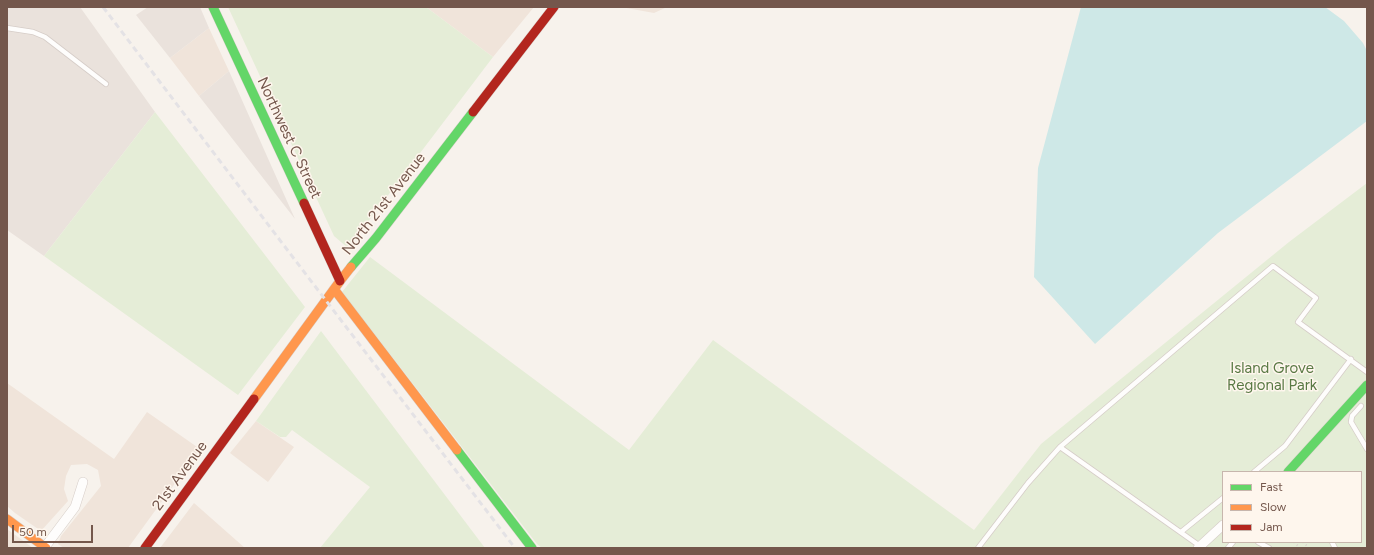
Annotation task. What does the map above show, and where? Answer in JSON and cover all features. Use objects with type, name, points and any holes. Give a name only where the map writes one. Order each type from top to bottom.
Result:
[{"type":"street","name":"Northwest C Street","points":[[214,7],[340,281]]},
{"type":"street","name":"North 21st Avenue","points":[[238,421],[340,281],[376,238],[554,7]]},
{"type":"street","points":[[334,289],[506,516],[532,548]]},
{"type":"street","points":[[1291,471],[1357,403],[1367,385]]},
{"type":"street","name":"21st Avenue","points":[[145,548],[238,421]]},
{"type":"street","points":[[7,519],[46,548],[75,507],[83,482]]},
{"type":"street","points":[[1199,547],[1222,526]]},
{"type":"lane","points":[[7,28],[33,32],[45,37],[106,84]]},
{"type":"lane","points":[[978,548],[1028,483],[1060,447],[1273,266],[1316,298],[1298,322],[1367,372]]},
{"type":"lane","points":[[1255,471],[1285,446],[1351,359]]},
{"type":"lane","points":[[1367,406],[1357,403],[1351,422],[1367,449]]},
{"type":"lane","points":[[1060,447],[1181,532],[1199,547]]},
{"type":"lane","points":[[1181,532],[1222,499]]},
{"type":"lane","points":[[1260,543],[1269,548]]},
{"type":"shaded area","points":[[7,7],[80,7],[155,112],[44,256],[7,230]]},
{"type":"shaded area","points":[[148,7],[200,7],[209,28],[170,58],[136,15]]},
{"type":"shaded area","points":[[426,7],[534,7],[493,57]]},
{"type":"shaded area","points":[[621,7],[667,7],[654,13]]},
{"type":"shaded area","points":[[209,28],[229,71],[199,96],[170,58]]},
{"type":"shaded area","points":[[229,71],[295,219],[199,96]]},
{"type":"shaded area","points":[[7,383],[114,459],[147,412],[200,449],[128,548],[64,548],[58,544],[61,536],[101,486],[98,470],[87,464],[71,465],[66,476],[64,489],[68,501],[41,531],[7,506]]},
{"type":"shaded area","points":[[256,421],[294,447],[268,482],[230,453]]},
{"type":"shaded area","points":[[194,503],[245,548],[160,548]]},
{"type":"shaded area","points":[[7,529],[33,548],[7,548]]},
{"type":"green space","points":[[228,7],[426,7],[493,57],[348,248],[334,236]]},
{"type":"green space","points":[[155,112],[305,307],[238,395],[44,256]]},
{"type":"green space","name":"Island Grove Regional Park","points":[[1367,183],[1367,548],[542,548],[537,544],[342,292],[370,257],[629,450],[713,340],[974,530],[1041,444],[1289,242]]},
{"type":"green space","points":[[321,331],[485,548],[320,548],[370,487],[292,430],[286,437],[280,437],[256,421]]},
{"type":"water","points":[[1081,7],[1325,7],[1344,21],[1363,43],[1367,51],[1367,121],[1218,233],[1095,344],[1034,277],[1038,168]]},
{"type":"railway","points":[[103,7],[515,548]]},
{"type":"traffic: fast","points":[[213,7],[304,203]]},
{"type":"traffic: fast","points":[[351,267],[376,238],[473,112]]},
{"type":"traffic: fast","points":[[1289,471],[1367,385]]},
{"type":"traffic: fast","points":[[457,450],[532,548]]},
{"type":"traffic: slow","points":[[254,399],[351,267]]},
{"type":"traffic: slow","points":[[334,289],[457,450]]},
{"type":"traffic: slow","points":[[7,519],[46,548]]},
{"type":"traffic: jam","points":[[473,112],[554,7]]},
{"type":"traffic: jam","points":[[304,203],[340,281]]},
{"type":"traffic: jam","points":[[145,548],[254,399]]}]
